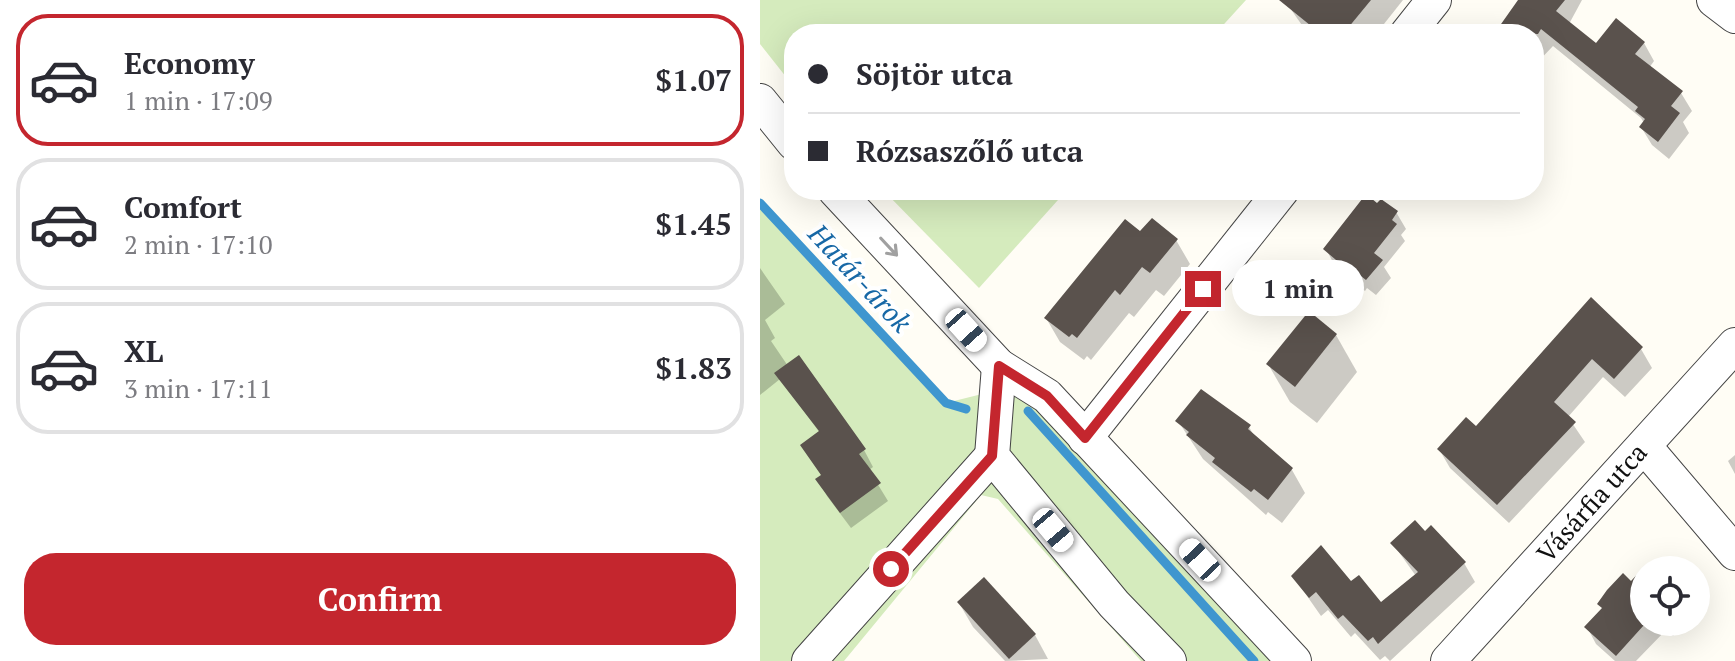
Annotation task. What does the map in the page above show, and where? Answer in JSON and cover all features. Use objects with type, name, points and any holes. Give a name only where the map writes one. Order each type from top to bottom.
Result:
[{"type":"street","points":[[1415,24],[1434,0]]},
{"type":"street","points":[[1714,0],[1735,16]]},
{"type":"street","points":[[760,101],[784,131]]},
{"type":"street","points":[[844,200],[999,366],[1047,396],[1294,661]]},
{"type":"street","points":[[1085,438],[1274,200]]},
{"type":"street","name":"Vásárfia utca","points":[[1448,661],[1735,345]]},
{"type":"street","points":[[809,661],[992,456],[999,366]]},
{"type":"street","points":[[1644,446],[1735,553]]},
{"type":"street","points":[[992,456],[1114,604],[1169,661]]},
{"type":"green space","points":[[760,0],[1246,0],[1224,24],[784,24],[784,74],[760,44]]},
{"type":"green space","points":[[893,200],[1058,200],[979,288]]},
{"type":"green space","points":[[760,203],[946,403],[1014,386],[1280,661],[1141,661],[998,499],[981,495],[844,661],[760,661]]},
{"type":"building","points":[[1279,0],[1371,0],[1351,24],[1309,24]]},
{"type":"building","points":[[1518,0],[1565,0],[1556,11],[1596,43],[1616,18],[1645,42],[1635,54],[1683,91],[1671,106],[1680,113],[1658,142],[1639,127],[1645,119],[1635,111],[1638,107],[1544,31],[1544,24],[1501,24]]},
{"type":"building","points":[[1361,200],[1377,203],[1382,200],[1398,211],[1392,220],[1397,224],[1374,253],[1383,260],[1366,280],[1357,273],[1355,276],[1323,249]]},
{"type":"building","points":[[1152,218],[1178,239],[1150,273],[1142,267],[1120,295],[1115,290],[1077,338],[1072,334],[1069,337],[1044,318],[1125,219],[1140,231]]},
{"type":"building","points":[[1591,297],[1643,347],[1614,379],[1592,359],[1554,402],[1576,422],[1497,505],[1437,449],[1466,417],[1476,426]]},
{"type":"building","points":[[1309,311],[1337,334],[1295,387],[1266,364]]},
{"type":"building","points":[[799,355],[866,449],[859,454],[881,483],[840,513],[815,479],[821,475],[800,445],[819,431],[774,373]]},
{"type":"building","points":[[1201,389],[1251,425],[1248,429],[1293,468],[1268,500],[1254,489],[1251,492],[1212,462],[1215,458],[1186,435],[1189,432],[1175,421]]},
{"type":"building","points":[[1415,520],[1425,531],[1431,525],[1466,562],[1378,644],[1373,637],[1368,641],[1343,615],[1338,619],[1316,592],[1309,598],[1291,576],[1321,545],[1351,581],[1359,575],[1381,602],[1418,572],[1390,543]]},
{"type":"building","points":[[1623,573],[1630,580],[1630,636],[1634,636],[1616,656],[1584,627],[1602,608],[1597,604]]},
{"type":"building","points":[[984,577],[1036,634],[1009,659],[957,602]]},
{"type":"waterway","name":"Határ-árok","points":[[760,203],[946,403],[966,409]]},
{"type":"waterway","name":"Határ-árok","points":[[1028,411],[1254,661]]},
{"type":"route","points":[[891,569],[992,456],[999,366],[1047,396],[1085,438],[1203,289]]}]
